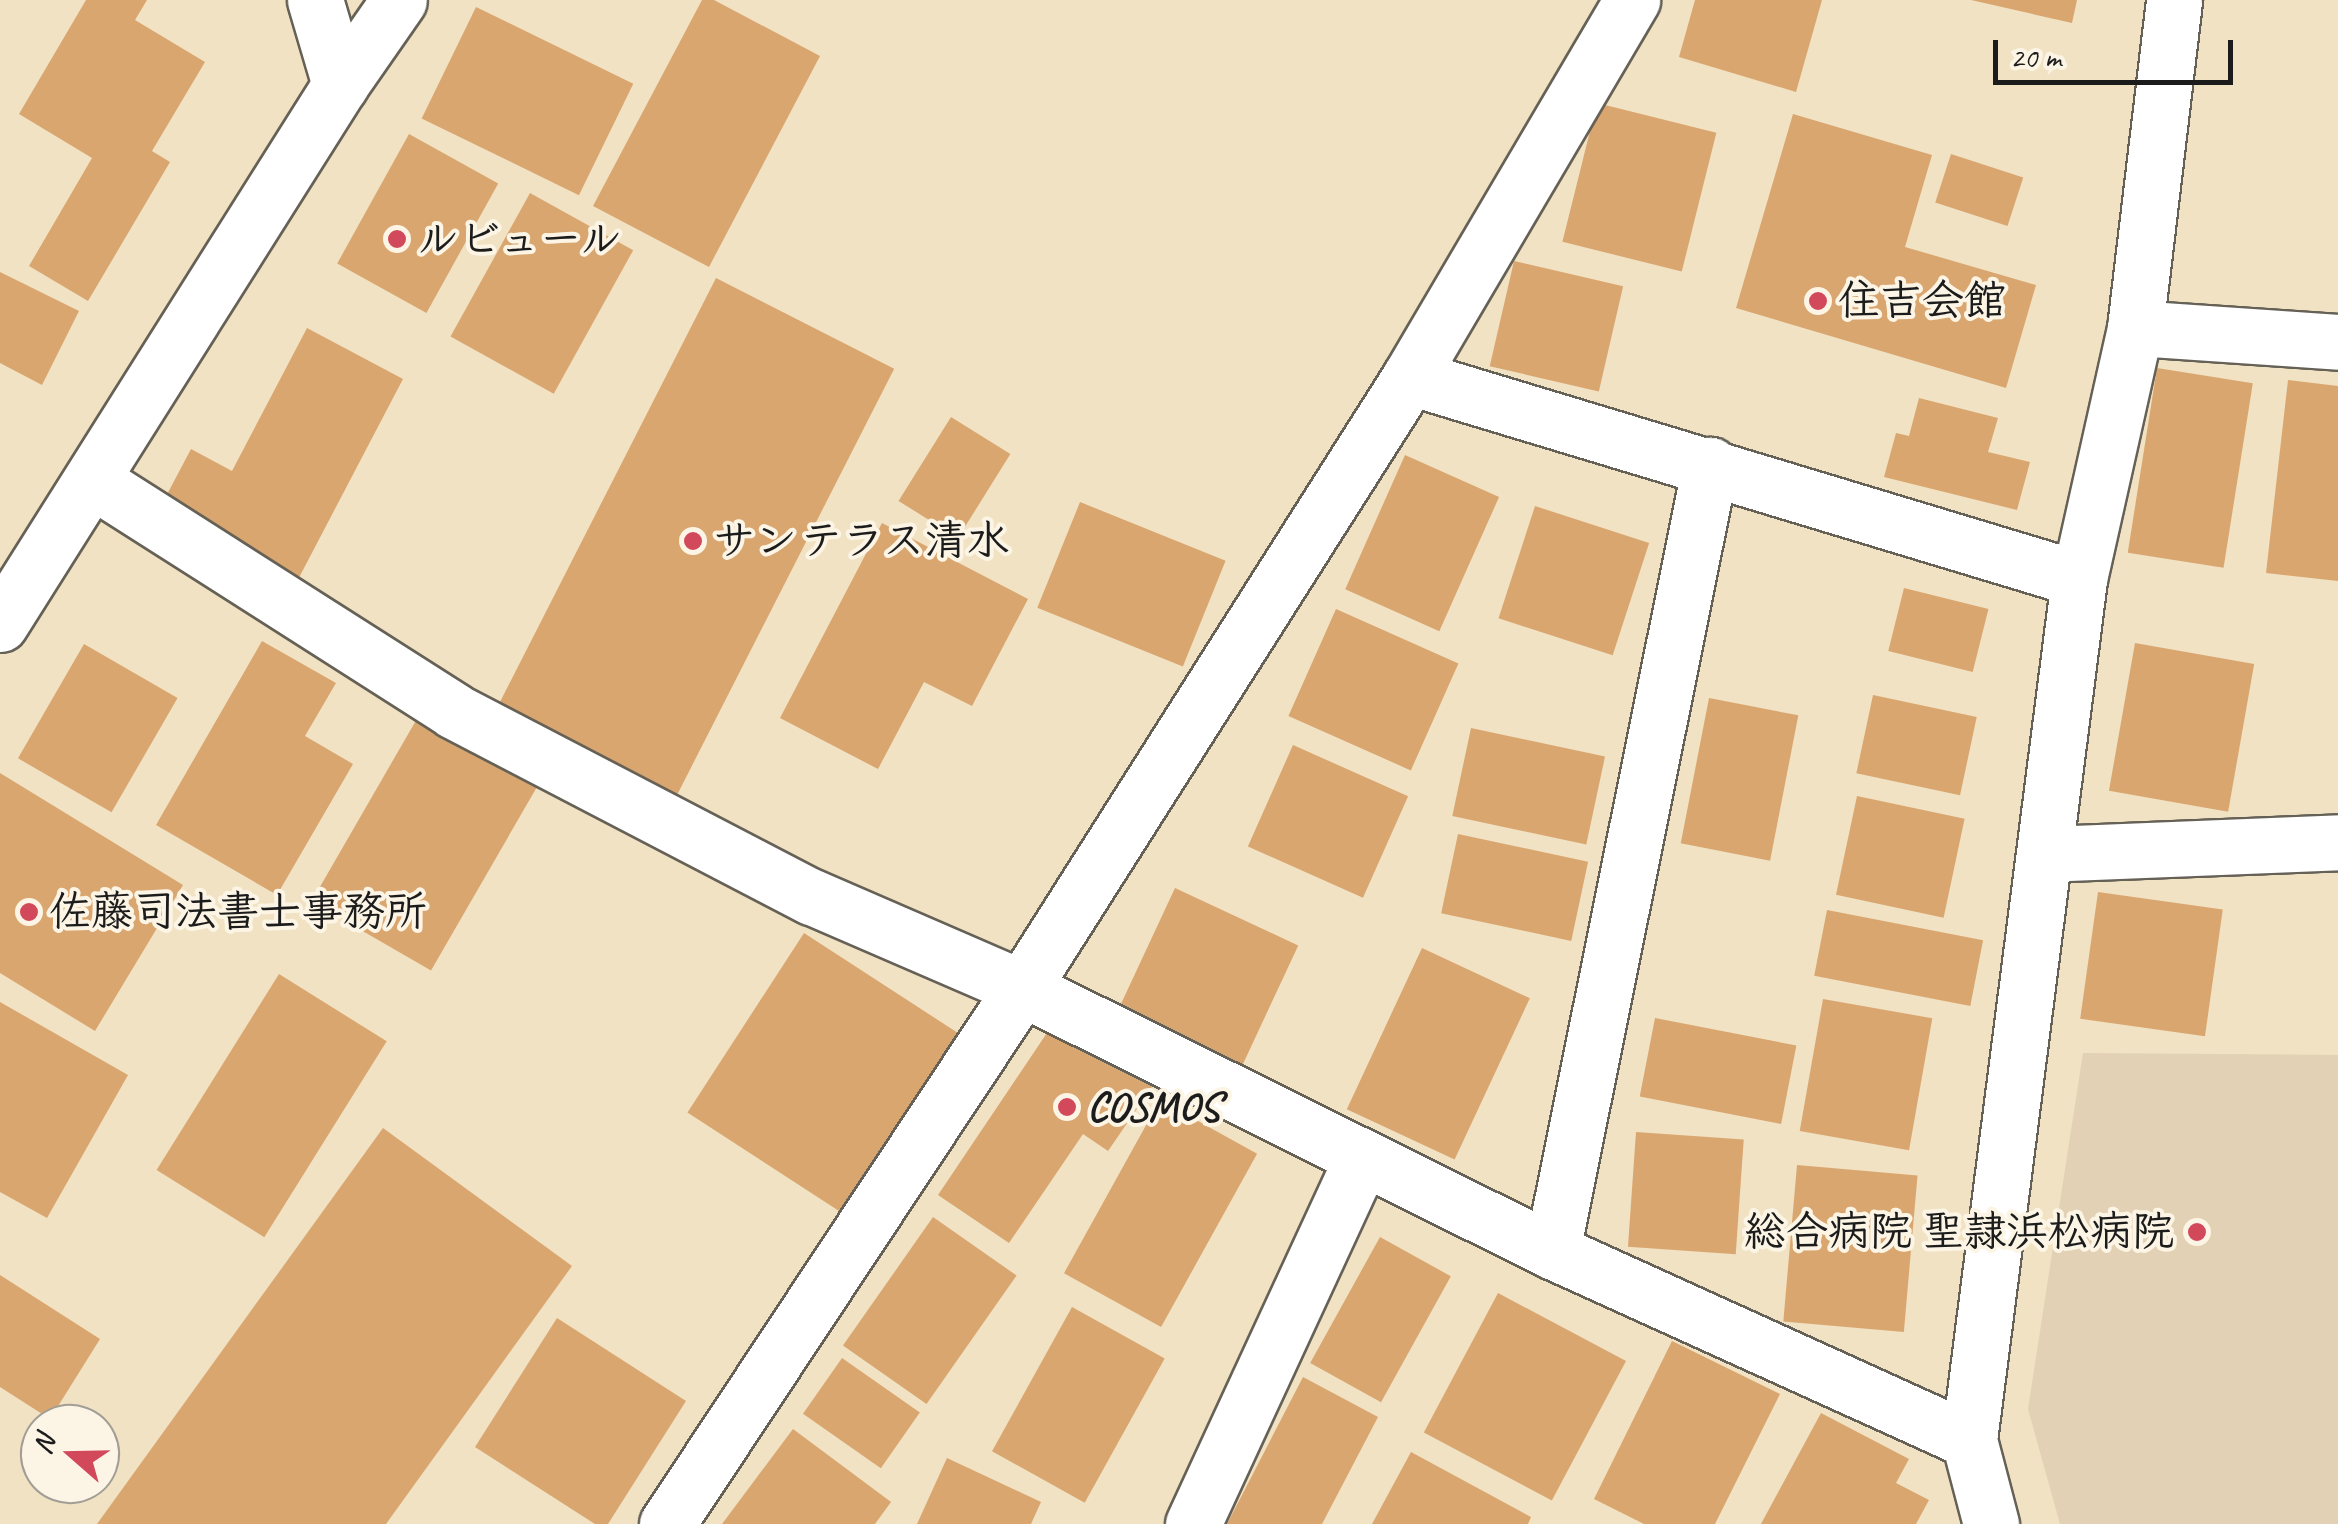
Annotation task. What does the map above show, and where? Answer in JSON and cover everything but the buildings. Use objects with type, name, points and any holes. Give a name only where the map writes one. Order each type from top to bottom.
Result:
[{"type":"street","points":[[315,0],[340,85]]},
{"type":"street","points":[[0,624],[340,85],[399,0]]},
{"type":"street","points":[[667,1524],[1022,988],[1410,376],[1632,0]]},
{"type":"street","points":[[1991,1524],[1969,1440],[2079,580],[2135,328],[2174,0]]},
{"type":"street","points":[[2135,328],[2338,342]]},
{"type":"street","points":[[1410,376],[2079,580]]},
{"type":"street","points":[[1552,1251],[1710,465]]},
{"type":"street","points":[[92,480],[454,711],[812,897],[1022,988],[1552,1251],[1969,1440]]},
{"type":"street","points":[[2045,854],[2338,842]]},
{"type":"street","points":[[1193,1524],[1362,1160]]},
{"type":"shaded area","name":"総合病院 聖隷浜松病院","points":[[2083,1053],[2338,1055],[2338,1524],[2060,1524],[2028,1409]]},
{"type":"place","name":"ルビュール","points":[[397,239]]},
{"type":"place","name":"住吉会館","points":[[1818,301]]},
{"type":"place","name":"サンテラス清水","points":[[693,541]]},
{"type":"place","name":"佐藤司法書士事務所","points":[[29,912]]},
{"type":"place","name":"COSMOS","points":[[1067,1107]]},
{"type":"place","name":"総合病院 聖隷浜松病院","points":[[2197,1232]]}]
